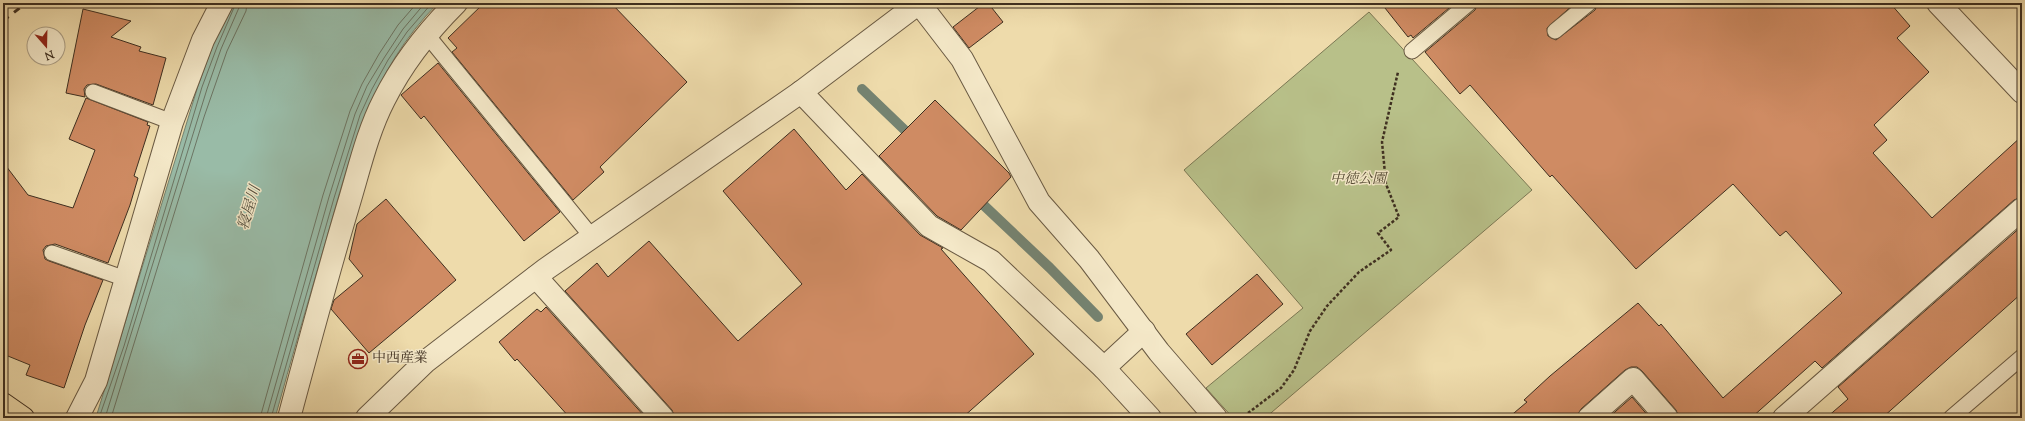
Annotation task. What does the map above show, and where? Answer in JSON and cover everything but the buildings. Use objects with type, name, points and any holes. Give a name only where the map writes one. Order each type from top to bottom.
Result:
[{"type":"main road","points":[[3,404],[23,418]]},
{"type":"street","points":[[77,418],[96,381],[172,122],[203,40],[222,3]]},
{"type":"street","points":[[289,418],[328,275],[372,126],[400,71],[427,35],[456,3]]},
{"type":"street","points":[[367,418],[425,362],[536,277],[801,92],[919,3],[962,59],[1040,202],[1089,259],[1144,331],[1216,418]]},
{"type":"street","points":[[1938,3],[2022,92]]},
{"type":"street","points":[[801,92],[929,226],[991,261],[1104,368],[1150,418]]},
{"type":"street","points":[[1784,418],[2022,209]]},
{"type":"street","points":[[536,277],[663,418]]},
{"type":"street","points":[[1104,368],[1144,331]]},
{"type":"street","points":[[1589,418],[1633,379],[1667,418]]},
{"type":"lane","points":[[1412,51],[1469,3]]},
{"type":"lane","points":[[1555,31],[1588,3]]},
{"type":"lane","points":[[427,35],[592,237]]},
{"type":"lane","points":[[93,92],[172,122]]},
{"type":"lane","points":[[52,253],[126,278]]},
{"type":"lane","points":[[1951,418],[2022,357]]},
{"type":"path","points":[[1242,418],[1281,388],[1294,370],[1310,331],[1327,306],[1359,272],[1391,250],[1378,233],[1399,217],[1386,184],[1382,142],[1400,64],[1412,51]]},
{"type":"green space","name":"中徳公園","points":[[1369,12],[1532,190],[1265,418],[1233,418],[1206,388],[1303,308],[1184,170]]},
{"type":"water","name":"寝屋川","points":[[233,3],[438,3],[415,29],[395,57],[379,86],[366,115],[344,178],[275,418],[94,418],[97,414],[198,86],[213,45]]},
{"type":"waterway","points":[[862,89],[914,139]]},
{"type":"waterway","points":[[975,197],[1050,268],[1098,317]]},
{"type":"railway","points":[[3,21],[26,3]]},
{"type":"place","name":"中西産業","points":[[358,359]]}]
